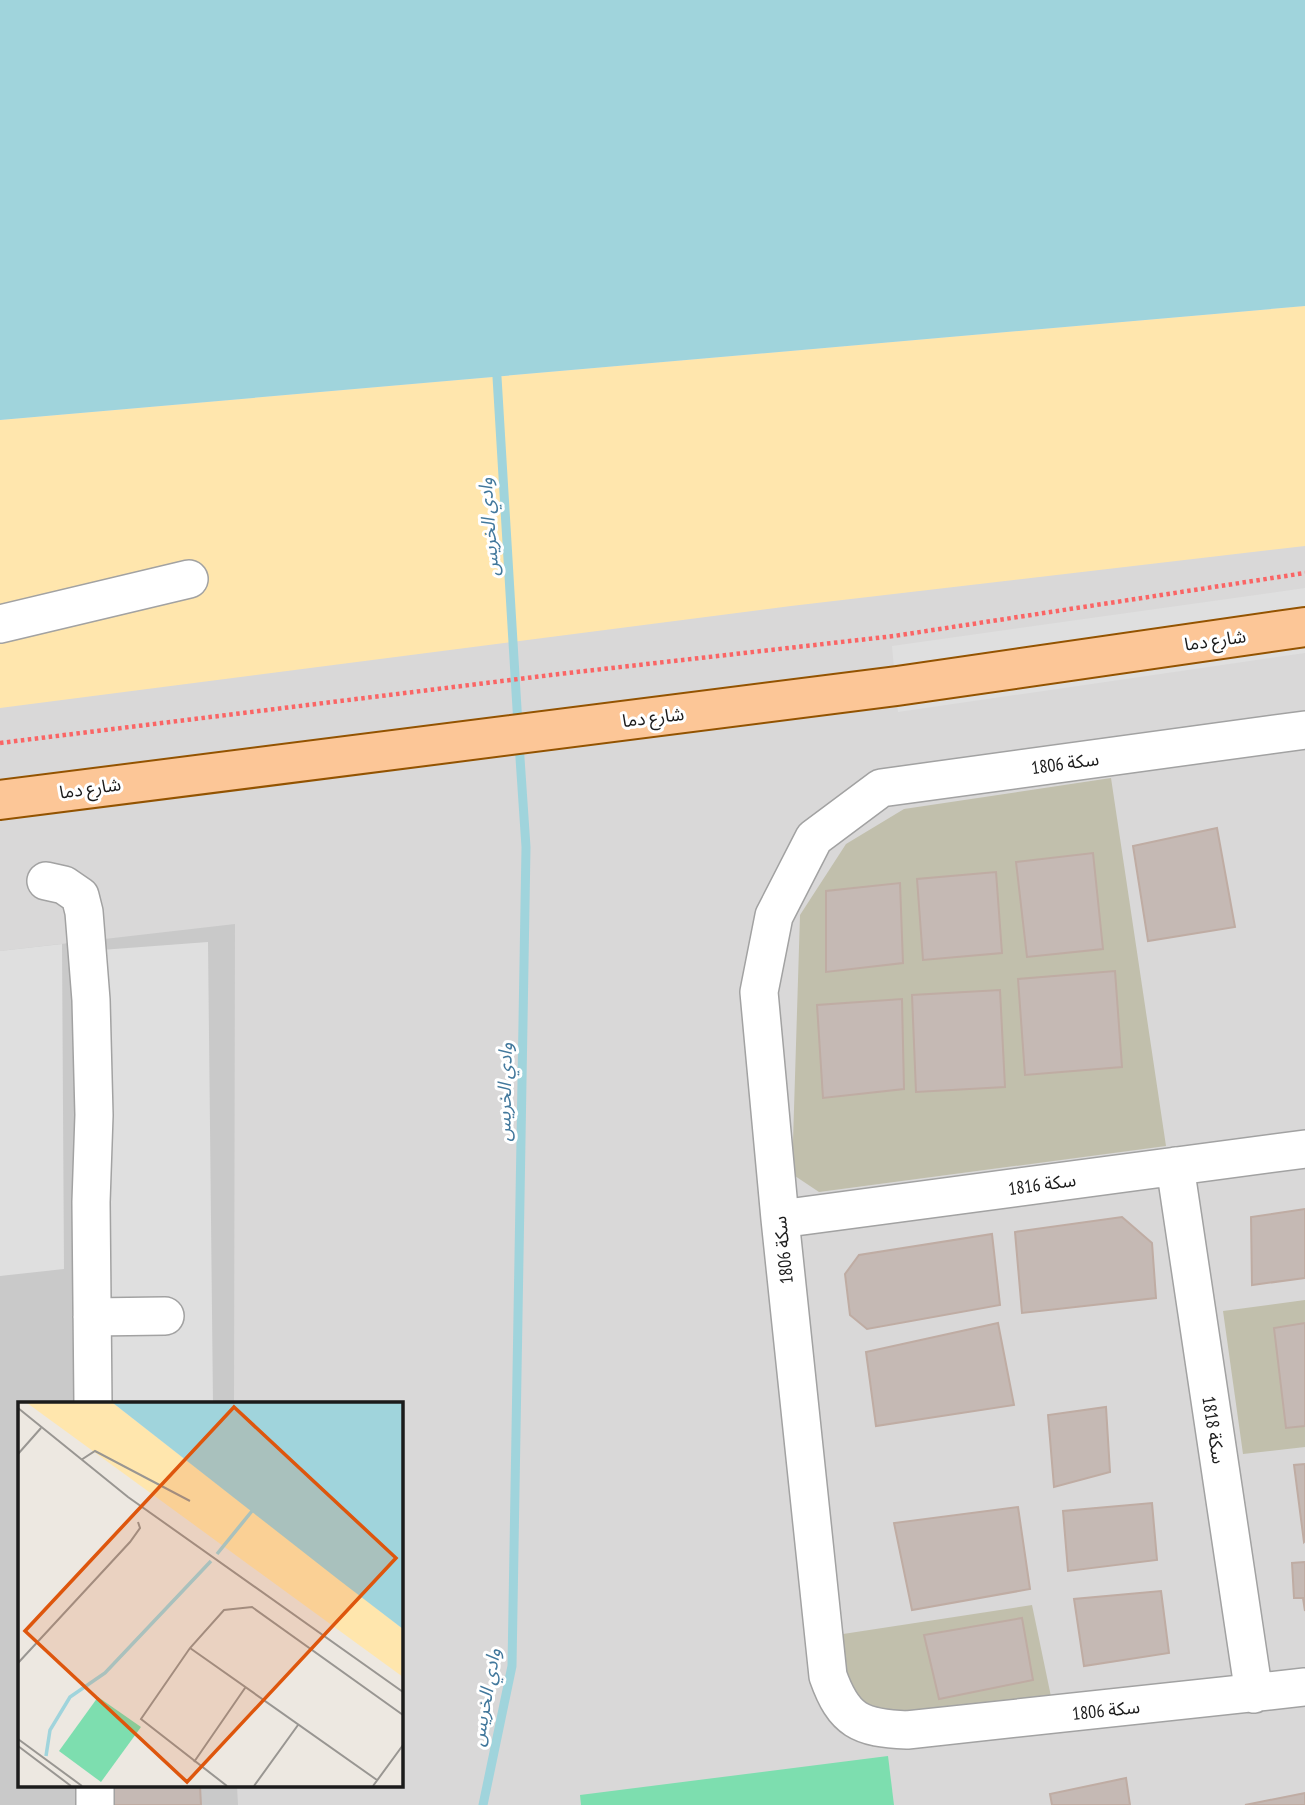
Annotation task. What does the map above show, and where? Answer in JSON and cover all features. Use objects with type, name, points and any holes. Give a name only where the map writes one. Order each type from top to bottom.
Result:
[{"type":"main road","name":"شارع دما","points":[[0,800],[897,686],[1305,627]]},
{"type":"street","points":[[0,624],[188,579]]},
{"type":"street","name":"سكة 1806","points":[[1305,730],[881,788],[814,838],[774,916],[759,992],[828,1676],[837,1700],[852,1718],[876,1729],[907,1730],[1305,1687]]},
{"type":"street","points":[[46,881],[64,884],[80,896],[85,912],[94,1102],[91,1202],[93,1402]]},
{"type":"street","name":"سكة 1816","points":[[780,1219],[1305,1149]]},
{"type":"street","name":"سكة 1818","points":[[1175,1166],[1254,1694]]},
{"type":"street","points":[[92,1317],[165,1316]]},
{"type":"street","points":[[95,1787],[95,1805]]},
{"type":"path","points":[[0,743],[894,636],[1305,573]]},
{"type":"shaded area","points":[[1305,395],[1305,1805],[0,1805],[0,496]]},
{"type":"shaded area","points":[[1305,588],[1305,653],[898,712],[892,646]]},
{"type":"shaded area","points":[[1111,778],[1166,1146],[819,1192],[792,1174],[800,915],[846,844],[904,809]]},
{"type":"shaded area","points":[[235,924],[234,1402],[18,1402],[18,1787],[237,1787],[238,1805],[0,1805],[0,951]]},
{"type":"shaded area","points":[[208,942],[213,1402],[104,1402],[101,950]]},
{"type":"shaded area","points":[[62,944],[64,1269],[0,1276],[0,951]]},
{"type":"shaded area","points":[[1305,1300],[1305,1447],[1243,1454],[1223,1311]]},
{"type":"shaded area","points":[[1032,1605],[1054,1711],[901,1737],[862,1711],[830,1636]]},
{"type":"sand","points":[[1305,306],[1305,546],[791,606],[0,708],[0,420]]},
{"type":"green space","points":[[888,1756],[894,1805],[581,1805],[580,1795]]},
{"type":"water","points":[[0,0],[1305,0],[1305,306],[0,420]]},
{"type":"building","points":[[1217,828],[1235,927],[1148,941],[1133,846]]},
{"type":"building","points":[[1093,853],[1103,949],[1027,957],[1016,862]]},
{"type":"building","points":[[996,872],[1002,953],[923,960],[917,879]]},
{"type":"building","points":[[900,883],[903,963],[826,972],[826,891]]},
{"type":"building","points":[[1115,971],[1122,1067],[1025,1075],[1018,979]]},
{"type":"building","points":[[1000,990],[1005,1087],[916,1092],[912,995]]},
{"type":"building","points":[[902,999],[904,1089],[823,1098],[817,1005]]},
{"type":"building","points":[[1305,1209],[1305,1278],[1252,1285],[1251,1217]]},
{"type":"building","points":[[1122,1217],[1152,1243],[1156,1298],[1022,1313],[1015,1232]]},
{"type":"building","points":[[992,1234],[1000,1305],[867,1329],[850,1315],[845,1274],[859,1255]]},
{"type":"building","points":[[998,1323],[1014,1405],[876,1426],[866,1352]]},
{"type":"building","points":[[1305,1323],[1305,1426],[1286,1428],[1274,1328]]},
{"type":"building","points":[[1106,1407],[1110,1472],[1054,1487],[1048,1415]]},
{"type":"building","points":[[1305,1464],[1305,1541],[1304,1542],[1294,1465]]},
{"type":"building","points":[[1152,1503],[1157,1560],[1068,1571],[1063,1511]]},
{"type":"building","points":[[1018,1507],[1030,1589],[912,1610],[894,1523]]},
{"type":"building","points":[[1305,1562],[1305,1611],[1303,1598],[1294,1598],[1292,1563]]},
{"type":"building","points":[[1161,1591],[1169,1653],[1084,1666],[1074,1599]]},
{"type":"building","points":[[1022,1618],[1033,1680],[939,1699],[924,1635]]},
{"type":"building","points":[[1126,1778],[1130,1805],[1052,1805],[1050,1794]]},
{"type":"building","points":[[102,1787],[200,1787],[201,1805],[102,1805]]},
{"type":"building","points":[[1305,1793],[1305,1805],[1245,1805]]},
{"type":"waterway","name":"وادي الخريس","points":[[497,377],[518,725]]},
{"type":"waterway","name":"وادي الخريس","points":[[483,1805],[512,1666],[526,847],[519,743]]}]
